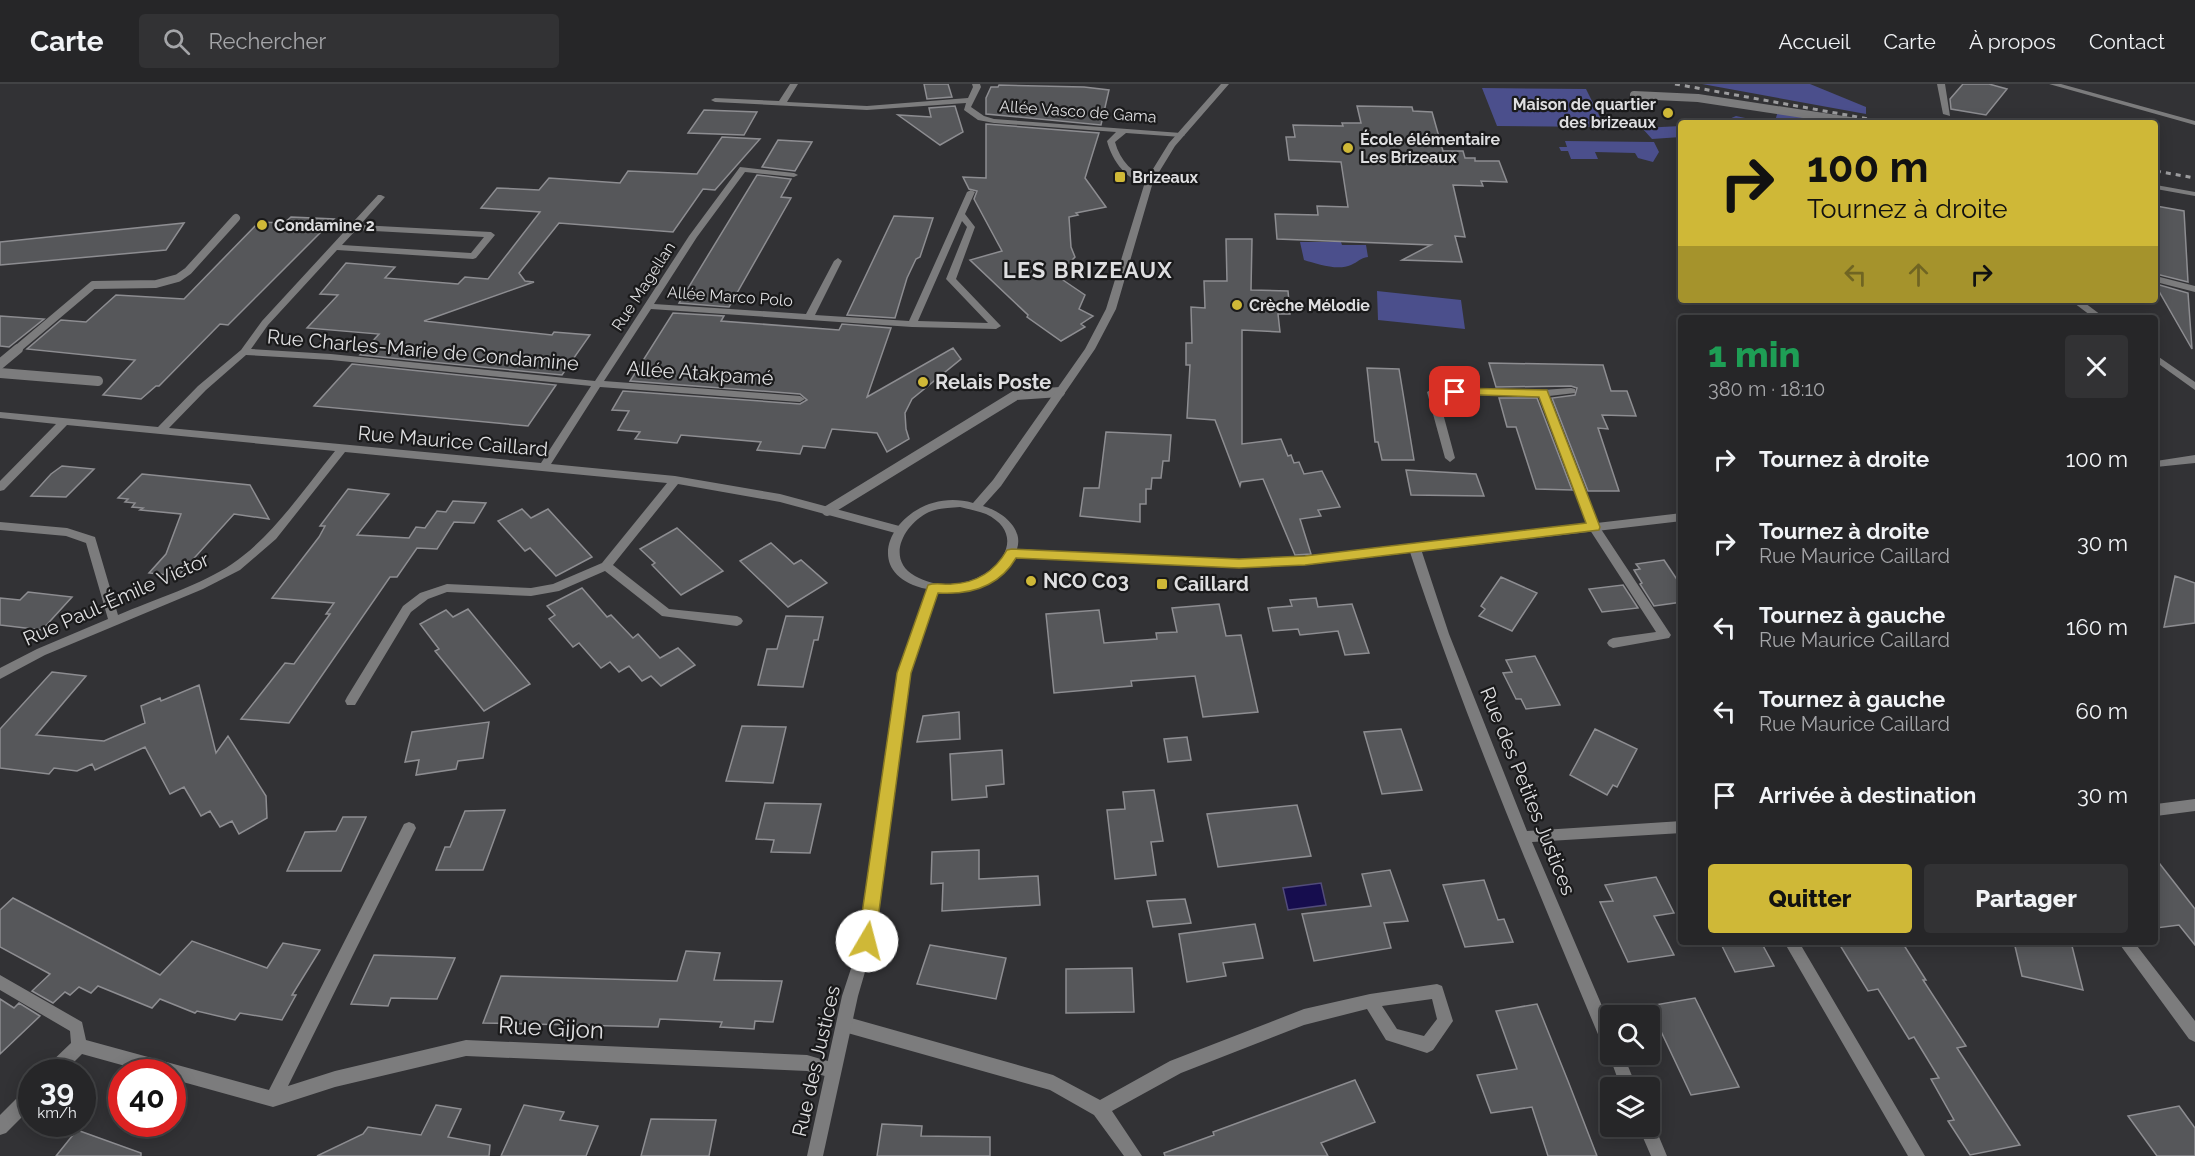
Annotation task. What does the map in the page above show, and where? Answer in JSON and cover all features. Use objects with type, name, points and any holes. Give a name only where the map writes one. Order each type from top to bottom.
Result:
[{"type":"street","points":[[782,103],[794,84]]},
{"type":"street","name":"Allée Vasco de Gama","points":[[976,84],[967,108],[981,118],[994,121],[1181,135]]},
{"type":"street","points":[[977,506],[997,483],[1090,349],[1111,309],[1149,182],[1181,135],[1225,84]]},
{"type":"street","points":[[1941,84],[1947,114]]},
{"type":"street","points":[[2053,84],[2195,123]]},
{"type":"street","points":[[715,100],[867,108],[972,99]]},
{"type":"street","points":[[1128,130],[1115,136],[1111,141],[1112,148],[1131,176],[1149,182]]},
{"type":"street","name":"Rue Magellan","points":[[544,467],[693,236],[743,169],[794,175]]},
{"type":"street","points":[[2158,187],[2195,194]]},
{"type":"street","points":[[912,324],[971,192]]},
{"type":"street","points":[[160,431],[202,388],[244,352],[266,323],[381,197]]},
{"type":"street","name":"Allée Marco Polo","points":[[648,306],[912,324],[996,326],[951,279],[971,227],[961,214]]},
{"type":"street","points":[[335,247],[472,256],[491,235],[353,227]]},
{"type":"street","name":"Allée Marco Polo","points":[[810,316],[838,261]]},
{"type":"street","points":[[2158,280],[2195,289]]},
{"type":"street","points":[[2079,303],[2096,315]]},
{"type":"street","name":"Rue Charles-Marie de Condamine","points":[[244,352],[331,357],[598,384]]},
{"type":"street","points":[[2158,359],[2195,387]]},
{"type":"street","name":"Allée Atakpamé","points":[[598,384],[800,399]]},
{"type":"street","points":[[1450,458],[1432,392],[1571,391]]},
{"type":"street","points":[[1543,393],[1594,527],[1665,635],[1613,643]]},
{"type":"street","name":"Rue Maurice Caillard","points":[[0,415],[675,480],[780,498],[899,530]]},
{"type":"street","points":[[0,487],[65,421]]},
{"type":"street","name":"Rue Paul-Émile Victor","points":[[0,674],[41,652],[198,586],[236,567],[272,536],[342,449]]},
{"type":"street","points":[[2158,464],[2195,459]]},
{"type":"street","points":[[351,701],[407,609],[424,596],[447,588],[531,592],[555,588],[606,566],[675,480]]},
{"type":"street","points":[[951,504],[977,506],[992,511],[1007,524],[1014,541],[1012,553],[1004,567],[991,578],[973,586],[953,589],[933,588],[915,582],[901,572],[894,558],[893,544],[899,530],[909,519],[924,510],[951,504]]},
{"type":"street","points":[[1012,553],[1239,564],[1305,561],[1678,517]]},
{"type":"street","points":[[0,526],[67,532],[91,540],[114,620]]},
{"type":"street","name":"Rue des Petites Justices","points":[[1415,549],[1443,634],[1523,837],[1600,1020]]},
{"type":"street","points":[[606,566],[666,614],[736,621]]},
{"type":"street","name":"Rue des Justices","points":[[815,1156],[832,1070],[850,996],[867,941],[904,673],[933,588]]},
{"type":"street","points":[[2158,810],[2195,805]]},
{"type":"street","points":[[1523,837],[1678,827]]},
{"type":"street","points":[[79,1046],[273,1099],[409,828]]},
{"type":"street","points":[[1793,945],[1917,1156]]},
{"type":"street","points":[[2127,945],[2195,1034]]},
{"type":"street","points":[[0,982],[77,1027],[79,1046]]},
{"type":"street","points":[[1100,1109],[1176,1067],[1304,1017],[1370,1001],[1437,991],[1445,1021],[1427,1045],[1392,1035],[1370,1001]]},
{"type":"street","points":[[844,1024],[1053,1083],[1100,1109],[1134,1156]]},
{"type":"street","points":[[66,1059],[79,1046]]},
{"type":"street","name":"Rue Gijon","points":[[273,1099],[335,1078],[466,1048],[807,1063],[832,1070]]},
{"type":"street","points":[[0,1127],[18,1109]]},
{"type":"street","points":[[1651,1137],[1659,1156]]},
{"type":"lane","points":[[1634,95],[1698,98],[1843,120]]},
{"type":"lane","points":[[0,364],[93,285],[156,284],[178,278],[188,271],[236,218]]},
{"type":"lane","points":[[0,373],[98,381]]},
{"type":"lane","points":[[827,511],[1016,395],[1059,392]]},
{"type":"shaded area","points":[[1702,84],[1810,84],[1866,107],[1866,114]]},
{"type":"shaded area","points":[[1482,88],[1586,89],[1605,127],[1497,126]]},
{"type":"shaded area","points":[[1788,108],[1854,120],[1775,120],[1778,111]]},
{"type":"shaded area","points":[[1736,116],[1754,120],[1727,120]]},
{"type":"shaded area","points":[[1678,126],[1678,137],[1652,139],[1642,128]]},
{"type":"shaded area","points":[[1565,141],[1654,142],[1659,152],[1653,162],[1638,158],[1635,153],[1595,152],[1598,159],[1571,159],[1568,151],[1561,151],[1559,147],[1567,147]]},
{"type":"shaded area","points":[[1300,242],[1341,242],[1342,245],[1366,245],[1368,257],[1346,267],[1321,265],[1304,260]]},
{"type":"shaded area","points":[[1377,291],[1461,300],[1465,329],[1378,320]]},
{"type":"shaded area","points":[[1321,883],[1326,905],[1288,910],[1283,888]]},
{"type":"building","points":[[924,84],[948,84],[952,97],[927,99]]},
{"type":"building","points":[[1963,84],[1989,84],[2007,89],[1986,115],[1951,109],[1950,99]]},
{"type":"building","points":[[999,85],[1084,87],[1109,90],[1101,125],[986,114],[986,98],[991,87]]},
{"type":"building","points":[[955,106],[963,132],[940,145],[898,115],[931,117],[929,108]]},
{"type":"building","points":[[1357,106],[1412,107],[1413,111],[1432,112],[1443,151],[1463,151],[1465,158],[1475,158],[1475,161],[1499,161],[1507,182],[1481,181],[1483,186],[1453,185],[1465,237],[1455,236],[1462,262],[1402,260],[1431,245],[1277,239],[1275,214],[1318,215],[1317,206],[1348,207],[1341,162],[1289,160],[1286,137],[1295,137],[1293,125],[1343,126],[1342,123],[1361,123]]},
{"type":"building","points":[[704,110],[757,112],[744,135],[688,133]]},
{"type":"building","points":[[986,124],[1099,133],[1085,178],[1106,207],[1076,213],[1078,215],[1069,217],[1071,247],[1075,257],[1057,276],[1085,295],[1079,309],[1093,316],[1081,324],[1085,327],[1061,341],[1027,317],[1028,315],[970,260],[1002,251],[974,199],[977,191],[969,189],[963,177],[986,178]]},
{"type":"building","points":[[722,137],[760,139],[715,190],[703,189],[673,232],[559,223],[519,273],[525,281],[534,282],[424,321],[552,335],[554,332],[590,335],[562,375],[360,355],[379,334],[307,328],[338,295],[320,294],[346,263],[395,267],[385,278],[458,284],[465,277],[488,279],[540,212],[481,208],[497,188],[539,190],[549,178],[620,183],[628,171],[697,174]]},
{"type":"building","points":[[778,140],[812,142],[795,171],[762,167]]},
{"type":"building","points":[[757,175],[791,179],[781,197],[791,198],[729,307],[679,303]]},
{"type":"building","points":[[2158,206],[2184,211],[2188,282],[2158,274]]},
{"type":"building","points":[[894,216],[933,218],[920,257],[916,259],[907,278],[895,318],[847,315]]},
{"type":"building","points":[[291,217],[334,219],[228,325],[220,324],[159,386],[141,399],[103,395],[135,360],[27,349],[61,320],[86,322],[116,295],[184,299],[259,222],[284,223]]},
{"type":"building","points":[[184,223],[166,250],[0,265],[0,242]]},
{"type":"building","points":[[1226,239],[1252,239],[1251,290],[1288,291],[1290,314],[1278,314],[1280,332],[1242,330],[1242,444],[1281,439],[1288,456],[1291,455],[1294,463],[1299,462],[1304,474],[1322,471],[1340,507],[1318,510],[1321,516],[1300,519],[1311,554],[1295,555],[1263,479],[1241,482],[1240,486],[1215,420],[1187,418],[1190,365],[1186,365],[1186,343],[1192,343],[1191,307],[1205,308],[1204,281],[1227,281]]},
{"type":"building","points":[[2158,285],[2188,293],[2192,349],[2158,290]]},
{"type":"building","points":[[673,313],[724,316],[721,321],[839,330],[842,324],[891,328],[867,397],[953,348],[961,359],[912,399],[905,413],[909,439],[887,452],[877,433],[832,429],[825,448],[803,446],[800,454],[757,450],[761,442],[681,435],[677,443],[635,439],[640,432],[618,430],[629,411],[612,410],[623,391],[800,404],[807,400],[800,394],[630,381]]},
{"type":"building","points":[[0,316],[44,319],[9,347],[0,346]]},
{"type":"building","points":[[1489,363],[1603,365],[1611,391],[1627,391],[1636,416],[1602,415],[1608,429],[1598,428],[1619,491],[1588,491],[1552,398],[1575,395],[1577,388],[1571,386],[1496,387]]},
{"type":"building","points":[[352,364],[556,385],[528,426],[314,406]]},
{"type":"building","points":[[1367,368],[1399,369],[1414,460],[1382,460],[1378,442],[1375,442]]},
{"type":"building","points":[[1499,398],[1537,398],[1572,490],[1536,489],[1516,427],[1507,427]]},
{"type":"building","points":[[1106,432],[1171,435],[1169,461],[1163,461],[1161,478],[1152,478],[1151,489],[1146,489],[1146,504],[1140,504],[1140,522],[1080,516],[1084,488],[1099,488]]},
{"type":"building","points":[[62,466],[94,469],[66,497],[31,496],[51,474]]},
{"type":"building","points":[[1406,470],[1476,474],[1484,496],[1411,495]]},
{"type":"building","points":[[142,474],[250,485],[269,519],[234,514],[178,576],[149,573],[166,554],[181,514],[140,510],[143,508],[132,507],[135,503],[125,502],[128,499],[118,498]]},
{"type":"building","points":[[348,489],[389,494],[357,535],[409,538],[416,527],[425,528],[437,511],[446,512],[453,501],[486,503],[474,523],[454,522],[437,549],[417,548],[397,577],[390,577],[289,723],[241,719],[285,663],[294,664],[330,614],[326,614],[334,603],[272,598],[319,537],[325,526],[320,526]]},
{"type":"building","points":[[522,509],[531,518],[548,509],[592,557],[556,576],[530,548],[525,551],[498,521]]},
{"type":"building","points":[[677,528],[723,571],[681,595],[652,565],[655,563],[640,549]]},
{"type":"building","points":[[771,543],[794,564],[801,560],[827,583],[788,607],[740,561]]},
{"type":"building","points":[[1664,560],[1678,581],[1678,603],[1654,606],[1634,570],[1640,569],[1636,564]]},
{"type":"building","points":[[2175,576],[2195,583],[2195,623],[2164,627]]},
{"type":"building","points":[[1501,577],[1537,593],[1512,631],[1479,616],[1485,609],[1481,606]]},
{"type":"building","points":[[1623,585],[1638,608],[1602,612],[1589,589]]},
{"type":"building","points":[[582,588],[607,617],[611,615],[633,638],[638,634],[660,658],[678,648],[695,665],[661,686],[651,676],[642,681],[629,666],[619,672],[610,662],[601,668],[579,643],[573,647],[549,619],[555,615],[547,606]]},
{"type":"building","points":[[28,592],[72,597],[42,630],[0,625],[0,598],[20,600]]},
{"type":"building","points":[[1316,598],[1318,607],[1352,604],[1369,653],[1345,655],[1338,631],[1300,635],[1298,629],[1273,631],[1268,608],[1292,606],[1290,600]]},
{"type":"building","points":[[1219,604],[1226,636],[1241,635],[1258,712],[1203,717],[1195,676],[1131,681],[1132,686],[1054,693],[1046,614],[1099,610],[1104,643],[1157,639],[1156,633],[1177,632],[1172,608]]},
{"type":"building","points":[[468,609],[530,684],[484,711],[435,651],[439,649],[420,624],[446,610],[453,617]]},
{"type":"building","points":[[786,616],[823,617],[818,640],[814,640],[803,687],[758,685],[767,649],[777,649]]},
{"type":"building","points":[[1535,656],[1560,705],[1526,709],[1521,699],[1516,699],[1503,673],[1512,672],[1506,660]]},
{"type":"building","points":[[52,672],[86,676],[36,735],[104,741],[145,723],[141,706],[160,698],[161,701],[199,685],[216,753],[228,736],[266,796],[267,818],[239,834],[232,821],[220,827],[210,811],[201,816],[184,787],[170,794],[145,747],[95,770],[92,764],[77,771],[54,768],[49,774],[0,768],[0,729]]},
{"type":"building","points":[[959,712],[960,739],[917,742],[923,716]]},
{"type":"building","points":[[489,722],[483,758],[458,761],[456,769],[416,775],[419,760],[405,762],[412,732]]},
{"type":"building","points":[[742,726],[786,727],[773,783],[726,781]]},
{"type":"building","points":[[1401,729],[1422,790],[1382,794],[1364,732]]},
{"type":"building","points":[[1595,729],[1637,749],[1617,787],[1613,785],[1607,795],[1570,775]]},
{"type":"building","points":[[1187,737],[1191,760],[1168,762],[1164,739]]},
{"type":"building","points":[[1002,750],[1004,784],[986,786],[987,797],[952,800],[950,754]]},
{"type":"building","points":[[1154,790],[1163,841],[1151,842],[1156,875],[1115,879],[1107,810],[1125,809],[1123,792]]},
{"type":"building","points":[[765,803],[821,804],[810,853],[771,852],[774,840],[756,839]]},
{"type":"building","points":[[1297,805],[1311,856],[1218,867],[1207,814]]},
{"type":"building","points":[[505,810],[483,870],[436,870],[445,847],[450,847],[465,811]]},
{"type":"building","points":[[343,817],[366,817],[341,871],[287,871],[305,832],[336,831]]},
{"type":"building","points":[[979,850],[979,879],[1038,876],[1040,905],[942,911],[943,883],[931,884],[932,852]]},
{"type":"building","points":[[2158,862],[2195,909],[2195,945],[2179,925],[2158,928]]},
{"type":"building","points":[[1390,870],[1408,921],[1384,923],[1391,948],[1314,961],[1302,914],[1371,906],[1362,874]]},
{"type":"building","points":[[1656,877],[1674,913],[1654,916],[1674,955],[1628,962],[1600,902],[1613,901],[1605,885]]},
{"type":"building","points":[[1484,880],[1498,920],[1504,919],[1513,942],[1465,947],[1443,885]]},
{"type":"building","points":[[13,898],[160,975],[192,941],[267,968],[283,943],[320,950],[292,995],[296,995],[282,1020],[240,1013],[235,1020],[197,1011],[195,1013],[160,999],[152,1008],[98,986],[91,993],[79,987],[70,995],[65,992],[53,1003],[32,991],[50,974],[0,947],[0,910]]},
{"type":"building","points":[[1185,899],[1191,923],[1153,927],[1147,901]]},
{"type":"building","points":[[1255,924],[1263,958],[1223,963],[1226,976],[1187,982],[1179,934]]},
{"type":"building","points":[[930,945],[1006,958],[996,999],[917,984]]},
{"type":"building","points":[[1722,945],[1763,945],[1774,966],[1735,972]]},
{"type":"building","points":[[1840,945],[1904,945],[1926,980],[1923,980],[1966,1046],[1957,1048],[2020,1145],[1970,1155],[1948,1121],[1954,1120],[1931,1079],[1939,1078],[1914,1037],[1909,1039],[1878,989],[1868,991]]},
{"type":"building","points":[[2015,945],[2072,945],[2083,990],[2022,976]]},
{"type":"building","points":[[686,951],[720,953],[714,980],[782,981],[773,1022],[755,1021],[754,1029],[720,1027],[722,1022],[660,1019],[658,1027],[483,1023],[501,976],[677,981]]},
{"type":"building","points":[[374,955],[455,958],[437,999],[391,998],[388,1006],[351,1004]]},
{"type":"building","points":[[1132,968],[1134,1012],[1066,1013],[1066,969]]},
{"type":"building","points":[[1695,998],[1739,1087],[1691,1095],[1660,1029],[1660,1005],[1655,1005]]},
{"type":"building","points":[[0,999],[14,1008],[19,1003],[40,1016],[0,1054]]},
{"type":"building","points":[[1537,1004],[1597,1156],[1548,1156],[1532,1107],[1491,1113],[1477,1075],[1517,1069],[1496,1011]]},
{"type":"building","points":[[1355,1080],[1375,1122],[1321,1143],[1328,1156],[1165,1156],[1164,1153],[1214,1135],[1213,1132]]},
{"type":"building","points":[[436,1105],[461,1109],[448,1137],[490,1145],[489,1156],[317,1156],[363,1134],[368,1127],[421,1135]]},
{"type":"building","points":[[524,1105],[564,1112],[560,1120],[598,1126],[586,1156],[501,1156]]},
{"type":"building","points":[[2179,1106],[2195,1128],[2195,1156],[2157,1156],[2128,1116]]},
{"type":"building","points":[[651,1119],[716,1120],[709,1156],[641,1156]]},
{"type":"building","points":[[882,1124],[922,1126],[921,1136],[990,1137],[990,1156],[877,1156]]},
{"type":"building","points":[[71,1137],[96,1137],[141,1153],[141,1156],[56,1156]]},
{"type":"railway","points":[[1675,84],[1874,120]]},
{"type":"railway","points":[[2158,171],[2195,178]]},
{"type":"place","name":"Maison de quartier des brizeaux","points":[[1668,113]]},
{"type":"place","name":"École élémentaire Les Brizeaux","points":[[1348,148]]},
{"type":"place","name":"Brizeaux","points":[[1120,177]]},
{"type":"place","name":"Condamine 2","points":[[262,225]]},
{"type":"place","name":"Crèche Mélodie","points":[[1237,305]]},
{"type":"place","name":"Relais Poste","points":[[923,382]]},
{"type":"place","name":"NCO C03","points":[[1031,581]]},
{"type":"place","name":"Caillard","points":[[1162,584]]},
{"type":"district","name":"LES BRIZEAUX","points":[[1088,270]]},
{"type":"route","points":[[867,941],[904,673],[933,588],[953,589],[973,586],[991,578],[1004,567],[1012,553],[1239,564],[1305,561],[1594,527],[1543,393],[1455,392]]}]
